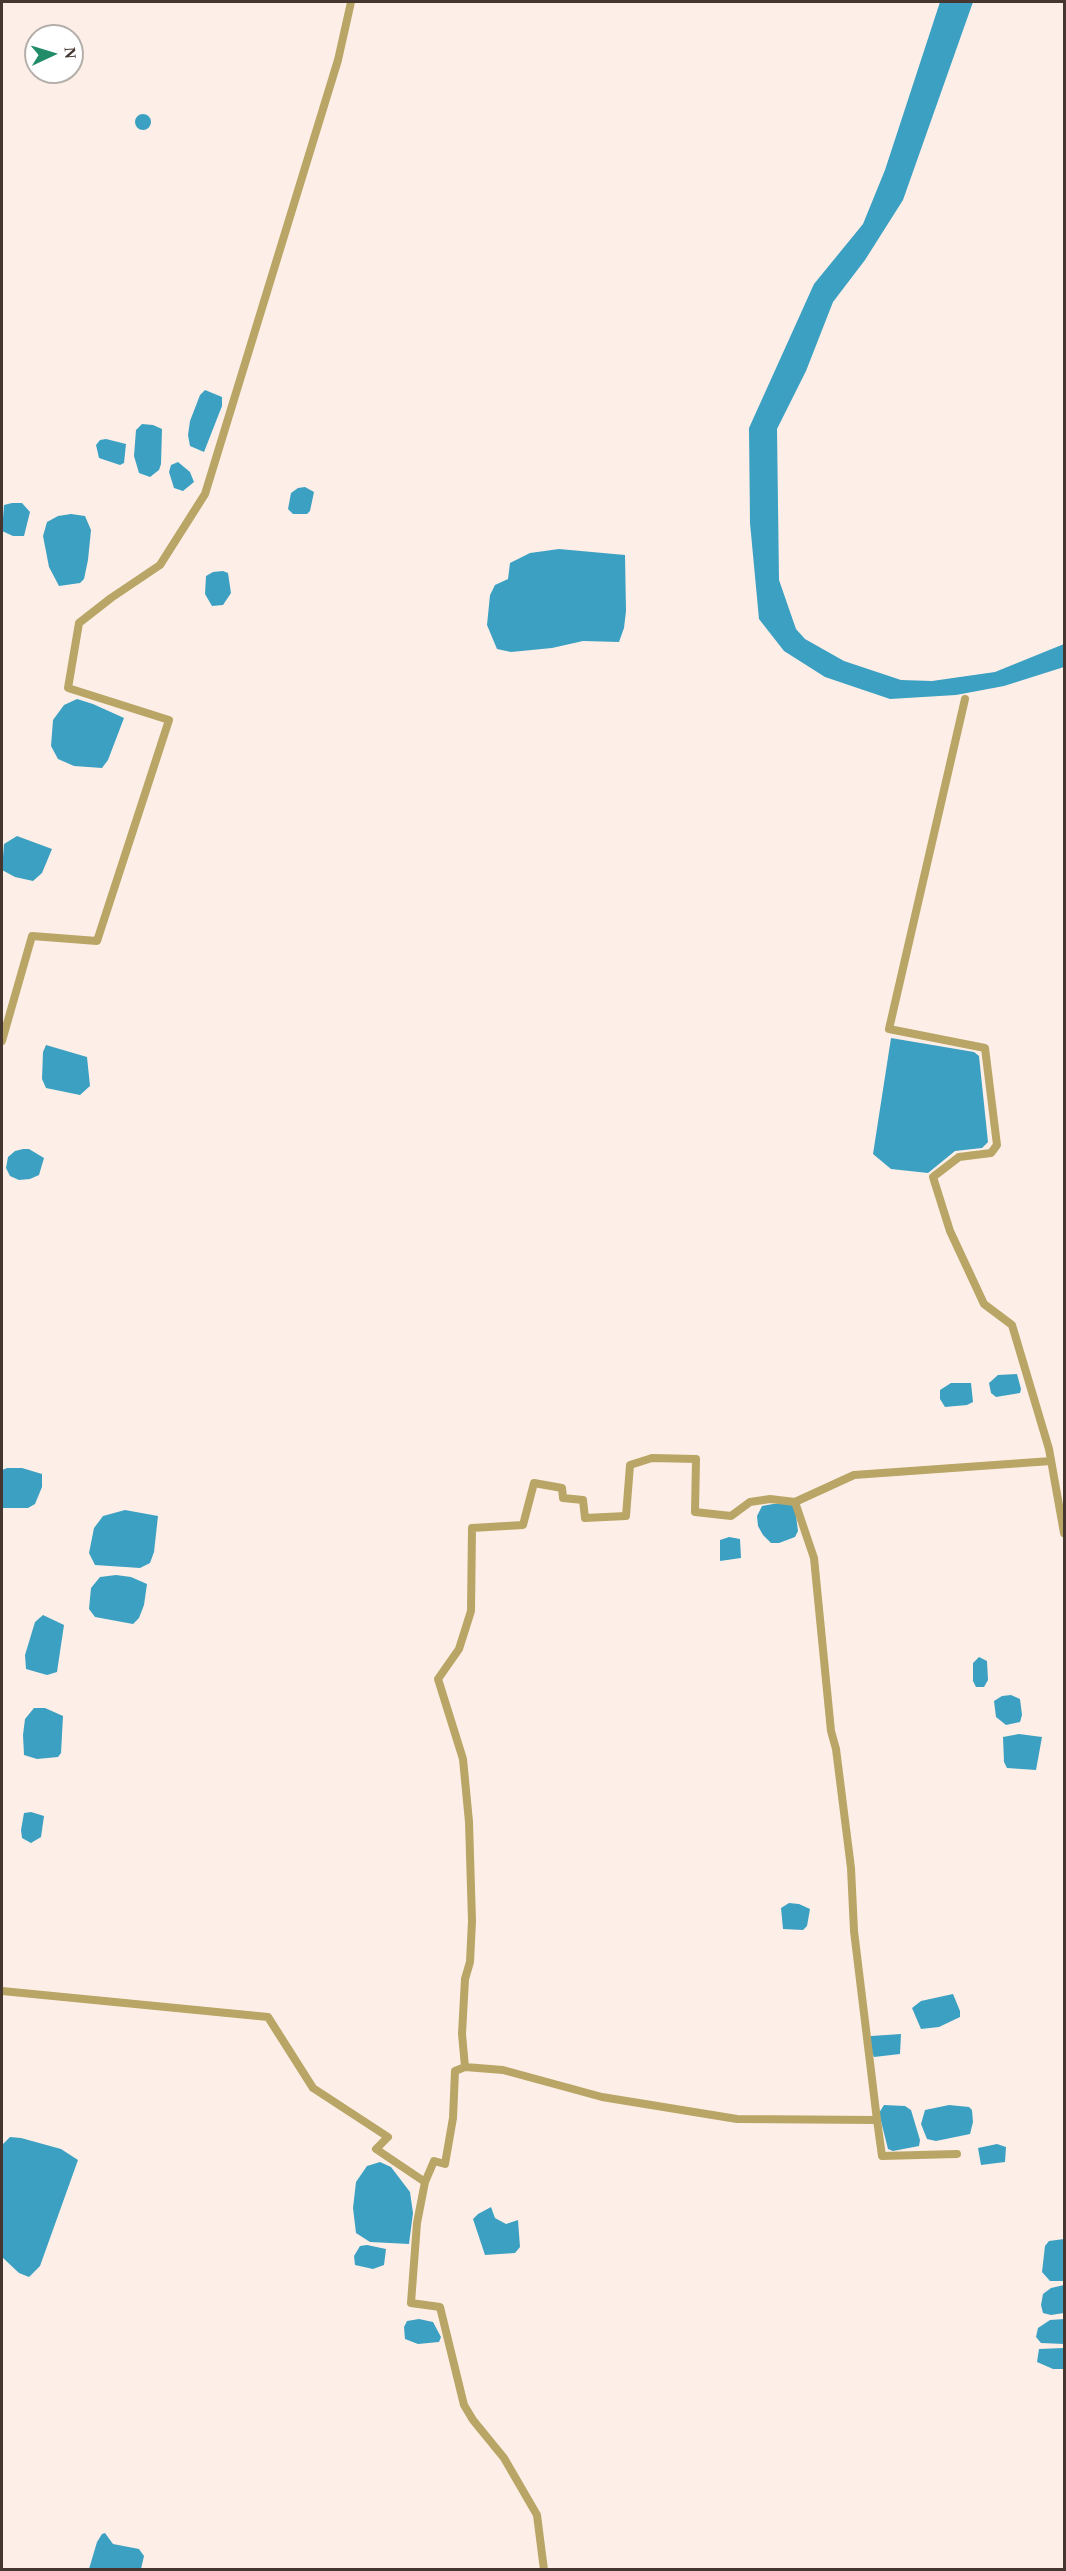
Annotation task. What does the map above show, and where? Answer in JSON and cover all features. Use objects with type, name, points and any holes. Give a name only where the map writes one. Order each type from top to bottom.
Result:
[{"type":"street","points":[[2,1041],[32,936],[97,941],[169,720],[68,688],[80,623],[111,598],[160,565],[205,494],[338,60],[351,2]]},
{"type":"street","points":[[965,699],[889,1029],[985,1048],[997,1145],[991,1153],[959,1157],[933,1177],[950,1231],[984,1304],[1012,1325],[1052,1461],[1065,1533]]},
{"type":"street","points":[[465,2067],[462,2034],[465,1979],[470,1962],[472,1921],[469,1822],[462,1760],[438,1679],[459,1649],[471,1611],[472,1527],[523,1525],[534,1483],[562,1488],[563,1498],[583,1500],[585,1518],[626,1516],[630,1466],[652,1458],[696,1459],[695,1512],[731,1516],[750,1502],[770,1499],[795,1502],[854,1476],[1052,1461]]},
{"type":"street","points":[[795,1502],[813,1558],[831,1731],[836,1749],[850,1868],[854,1931],[882,2156],[957,2154]]},
{"type":"street","points":[[2,1991],[268,2017],[313,2088],[388,2137],[376,2149],[425,2182]]},
{"type":"street","points":[[544,2570],[537,2515],[504,2458],[473,2420],[464,2405],[440,2307],[411,2303],[417,2223],[425,2182],[434,2161],[446,2164],[453,2118],[456,2071],[465,2067],[503,2070],[612,2099],[737,2119],[877,2120]]},
{"type":"water","points":[[940,2],[973,2],[903,200],[865,260],[833,302],[806,371],[777,429],[779,580],[796,629],[805,639],[844,661],[901,680],[932,681],[995,672],[1064,644],[1064,667],[1004,686],[956,695],[890,699],[825,677],[784,651],[759,619],[750,523],[749,428],[814,284],[863,224],[885,170]]},
{"type":"water","points":[[140,114],[146,114],[151,122],[149,128],[140,130],[135,125],[135,119]]},
{"type":"water","points":[[205,390],[222,397],[222,406],[204,452],[190,446],[188,435],[190,421],[200,395]]},
{"type":"water","points":[[142,424],[162,429],[161,464],[159,470],[150,477],[139,473],[134,456],[136,430]]},
{"type":"water","points":[[106,439],[126,444],[124,463],[120,465],[99,458],[96,445],[100,440]]},
{"type":"water","points":[[178,462],[190,472],[194,482],[183,491],[174,488],[169,472],[171,465]]},
{"type":"water","points":[[305,487],[314,492],[310,511],[307,514],[293,514],[288,509],[291,493],[298,488]]},
{"type":"water","points":[[22,503],[30,512],[24,536],[13,536],[2,531],[4,505]]},
{"type":"water","points":[[71,514],[85,516],[91,530],[88,560],[84,579],[80,583],[59,586],[49,567],[43,536],[47,522],[58,516]]},
{"type":"water","points":[[559,549],[625,555],[626,611],[619,642],[583,641],[552,648],[511,652],[497,649],[487,625],[490,595],[495,585],[508,579],[510,563],[530,553]]},
{"type":"water","points":[[213,572],[228,573],[231,593],[223,605],[212,606],[205,594],[206,576]]},
{"type":"water","points":[[77,699],[124,718],[108,760],[102,768],[74,766],[58,759],[51,746],[53,720],[64,705]]},
{"type":"water","points":[[17,836],[52,849],[42,873],[33,881],[15,877],[2,870],[4,844]]},
{"type":"water","points":[[891,1038],[974,1052],[979,1056],[988,1142],[982,1148],[955,1151],[928,1173],[891,1169],[873,1154]]},
{"type":"water","points":[[46,1045],[87,1057],[90,1086],[80,1095],[46,1088],[42,1079],[43,1052]]},
{"type":"water","points":[[29,1149],[44,1158],[39,1175],[19,1180],[10,1176],[6,1168],[8,1157],[15,1151]]},
{"type":"water","points":[[1017,1374],[1020,1393],[996,1397],[991,1393],[989,1383],[998,1375]]},
{"type":"water","points":[[951,1383],[971,1383],[973,1402],[967,1405],[945,1407],[940,1399],[940,1390]]},
{"type":"water","points":[[22,1468],[42,1474],[42,1487],[35,1504],[28,1508],[2,1508],[2,1470]]},
{"type":"water","points":[[790,1504],[795,1508],[798,1531],[795,1537],[779,1543],[771,1543],[763,1535],[758,1526],[757,1516],[762,1506]]},
{"type":"water","points":[[125,1510],[158,1516],[154,1552],[150,1563],[140,1568],[95,1565],[89,1553],[94,1528],[103,1516]]},
{"type":"water","points":[[729,1537],[740,1539],[741,1558],[720,1561],[720,1540]]},
{"type":"water","points":[[116,1575],[131,1577],[147,1584],[144,1605],[139,1618],[133,1624],[95,1617],[89,1609],[91,1588],[100,1577]]},
{"type":"water","points":[[43,1615],[64,1625],[57,1672],[47,1675],[26,1669],[25,1655],[35,1622]]},
{"type":"water","points":[[979,1657],[987,1661],[988,1680],[984,1687],[976,1687],[973,1681],[973,1663]]},
{"type":"water","points":[[1011,1695],[1020,1699],[1022,1715],[1020,1722],[1006,1725],[996,1717],[994,1701],[1002,1696]]},
{"type":"water","points":[[34,1708],[45,1708],[63,1716],[61,1753],[58,1757],[37,1759],[24,1755],[25,1719]]},
{"type":"water","points":[[1019,1734],[1042,1737],[1036,1770],[1007,1768],[1004,1762],[1003,1737]]},
{"type":"water","points":[[31,1812],[44,1816],[41,1837],[31,1843],[22,1838],[21,1830],[24,1813]]},
{"type":"water","points":[[789,1903],[810,1909],[807,1926],[803,1930],[783,1929],[781,1908]]},
{"type":"water","points":[[953,1994],[960,2017],[939,2027],[921,2029],[912,2008],[921,2001]]},
{"type":"water","points":[[901,2034],[900,2054],[874,2057],[870,2047],[871,2036]]},
{"type":"water","points":[[884,2105],[905,2106],[911,2110],[920,2140],[919,2146],[893,2151],[888,2149],[879,2113]]},
{"type":"water","points":[[949,2105],[969,2107],[972,2110],[973,2122],[970,2134],[936,2141],[927,2139],[921,2124],[925,2110]]},
{"type":"water","points":[[10,2137],[61,2149],[78,2160],[40,2266],[29,2277],[19,2273],[2,2257],[2,2150],[3,2144]]},
{"type":"water","points":[[997,2144],[1006,2147],[1005,2162],[981,2165],[978,2148]]},
{"type":"water","points":[[380,2162],[391,2167],[410,2192],[413,2213],[409,2244],[370,2242],[356,2233],[353,2208],[356,2182],[367,2166]]},
{"type":"water","points":[[491,2207],[495,2218],[506,2224],[518,2220],[520,2247],[515,2253],[485,2255],[473,2219]]},
{"type":"water","points":[[1064,2239],[1064,2281],[1050,2281],[1042,2272],[1045,2246],[1049,2241]]},
{"type":"water","points":[[360,2246],[386,2249],[384,2265],[373,2269],[355,2265],[354,2256]]},
{"type":"water","points":[[1064,2285],[1064,2313],[1051,2315],[1043,2313],[1041,2305],[1043,2294],[1051,2288]]},
{"type":"water","points":[[419,2319],[433,2322],[441,2337],[439,2342],[418,2344],[405,2339],[404,2327],[407,2321]]},
{"type":"water","points":[[1064,2319],[1064,2344],[1041,2343],[1036,2337],[1038,2328],[1050,2320]]},
{"type":"water","points":[[1064,2348],[1064,2369],[1053,2369],[1037,2362],[1039,2349]]},
{"type":"water","points":[[105,2533],[113,2544],[139,2549],[144,2556],[141,2569],[89,2569],[97,2542]]}]
